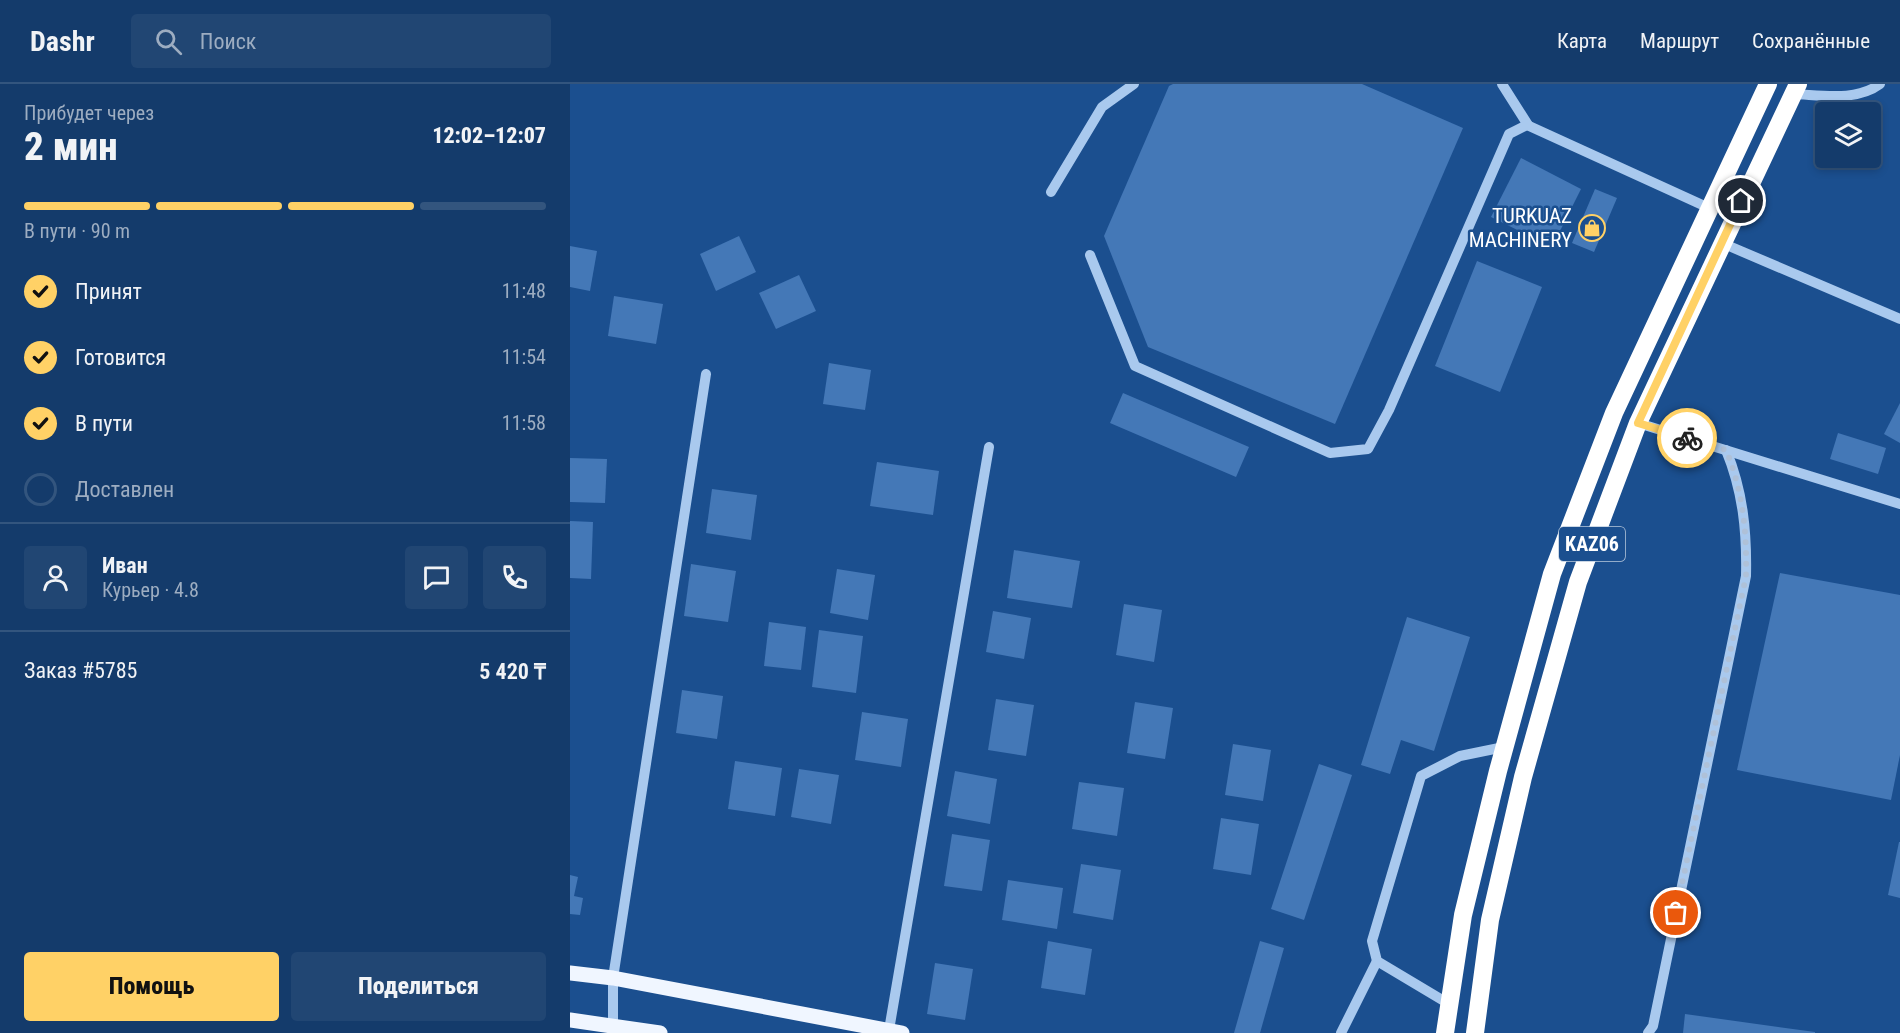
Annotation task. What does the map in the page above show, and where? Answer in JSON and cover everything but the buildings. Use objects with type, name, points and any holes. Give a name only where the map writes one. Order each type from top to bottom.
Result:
[{"type":"highway","name":"KАZ06","points":[[1445,1033],[1463,915],[1504,747],[1556,563],[1614,413],[1768,84]]},
{"type":"highway","name":"KАZ06","points":[[1479,1033],[1490,920],[1523,777],[1578,582],[1638,423],[1795,89]]},
{"type":"main road","points":[[570,974],[613,978],[896,1031]]},
{"type":"main road","points":[[570,1020],[613,1029],[660,1033]]},
{"type":"street","points":[[1051,192],[1102,107],[1134,84]]},
{"type":"street","points":[[1502,84],[1528,125],[1708,208]]},
{"type":"street","points":[[1795,89],[1855,95],[1869,92],[1880,84]]},
{"type":"street","points":[[1090,255],[1135,366],[1330,453],[1368,449],[1389,411],[1509,134],[1528,125]]},
{"type":"street","points":[[1722,243],[1900,320]]},
{"type":"street","points":[[613,1029],[613,978],[706,374]]},
{"type":"street","points":[[1638,423],[1900,504]]},
{"type":"street","points":[[896,1031],[989,447]]},
{"type":"street","points":[[1648,1033],[1653,1026],[1746,576],[1747,545],[1741,496],[1726,450]]},
{"type":"street","points":[[1341,1033],[1377,961],[1372,941],[1421,777],[1460,756],[1504,747]]},
{"type":"street","points":[[1377,961],[1449,1004]]},
{"type":"way so far","points":[[1676,913],[1746,576],[1747,545],[1736,473],[1726,450],[1687,438]]},
{"type":"place","name":"TURKUAZ MACHINERY","points":[[1592,228]]},
{"type":"route","points":[[1687,438],[1638,423],[1741,201]]}]
